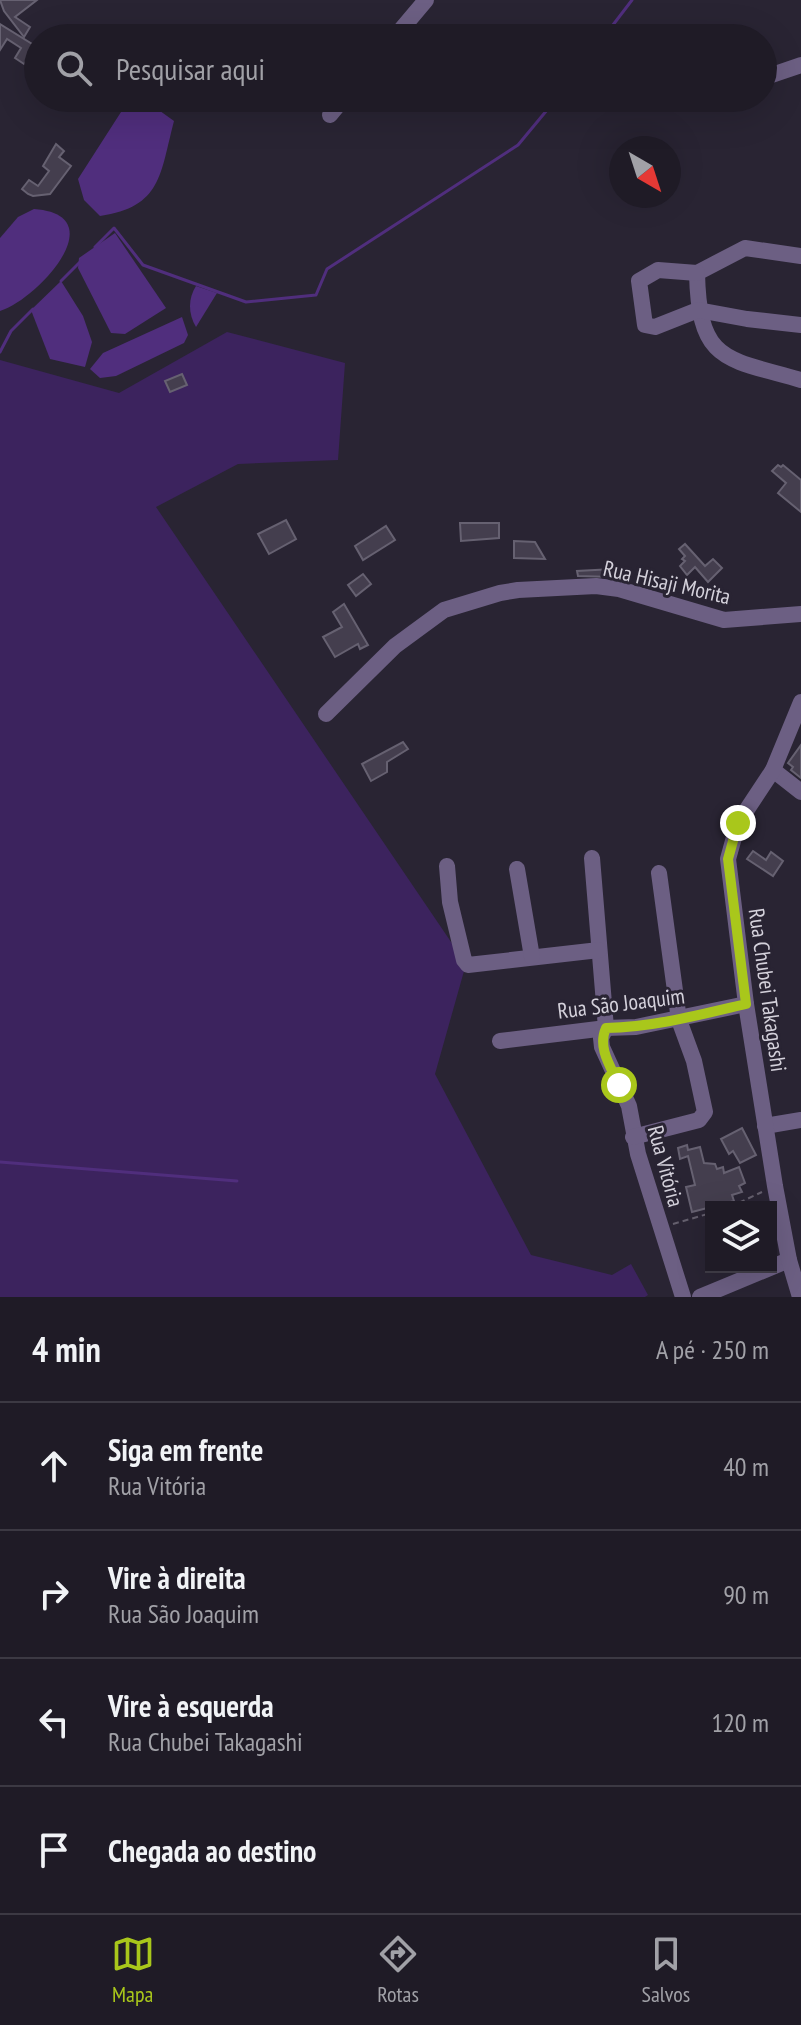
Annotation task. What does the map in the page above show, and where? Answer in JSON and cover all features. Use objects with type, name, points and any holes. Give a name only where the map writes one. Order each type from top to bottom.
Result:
[{"type":"street","points":[[406,24],[426,0]]},
{"type":"street","points":[[777,73],[801,65]]},
{"type":"street","points":[[801,256],[745,248],[697,273],[658,270],[639,281],[645,325],[655,327],[698,310],[801,325]]},
{"type":"street","points":[[697,273],[698,310],[708,341],[730,359],[801,380]]},
{"type":"street","name":"Rua Hisaji Morita","points":[[326,714],[395,646],[444,610],[500,593],[596,586],[619,589],[724,620],[801,614]]},
{"type":"street","name":"Rua Chubei Takagashi","points":[[800,1297],[789,1260],[765,1126],[728,859],[738,823],[773,770],[801,702]]},
{"type":"street","points":[[773,770],[801,792]]},
{"type":"street","name":"Rua Vitória","points":[[592,858],[605,1023],[602,1047],[629,1106],[633,1137],[683,1297]]},
{"type":"street","points":[[447,866],[450,902],[465,962],[472,965],[599,950]]},
{"type":"street","points":[[517,869],[532,957]]},
{"type":"street","points":[[633,1137],[699,1120],[704,1116],[694,1061],[679,1020],[659,873]]},
{"type":"street","name":"Rua São Joaquim","points":[[500,1035],[605,1023],[636,1027],[746,1004]]},
{"type":"street","points":[[765,1126],[801,1120]]},
{"type":"street","points":[[700,1297],[789,1260]]},
{"type":"path","points":[[743,1201],[775,1186]]},
{"type":"path","points":[[660,1228],[705,1215]]},
{"type":"shaded area","points":[[121,112],[161,112],[174,121],[161,172],[147,196],[136,205],[100,216],[84,200],[78,179]]},
{"type":"shaded area","points":[[34,209],[57,215],[68,226],[69,241],[62,258],[49,275],[33,291],[0,311],[0,238],[18,217]]},
{"type":"shaded area","points":[[115,233],[166,308],[125,334],[111,333],[78,268],[79,258]]},
{"type":"shaded area","points":[[61,281],[83,316],[92,342],[85,367],[50,359],[31,310]]},
{"type":"shaded area","points":[[196,286],[217,293],[196,327],[190,306]]},
{"type":"shaded area","points":[[182,317],[188,335],[184,343],[116,376],[100,378],[90,369],[103,353]]},
{"type":"shaded area","points":[[227,332],[345,363],[338,460],[238,464],[156,507],[466,964],[435,1074],[531,1255],[612,1275],[631,1264],[648,1295],[645,1297],[0,1297],[0,360],[119,393]]},
{"type":"building","points":[[0,0],[37,0],[15,17],[26,24],[24,37],[4,11]]},
{"type":"building","points":[[0,24],[24,39],[24,64],[15,58],[21,48],[7,39],[0,50]]},
{"type":"building","points":[[56,144],[64,151],[59,157],[71,166],[50,194],[28,194],[22,189],[29,180],[38,186],[49,171],[43,166]]},
{"type":"building","points":[[182,374],[187,385],[170,392],[165,381]]},
{"type":"building","points":[[783,465],[801,480],[801,512],[778,493],[786,483],[772,471]]},
{"type":"building","points":[[286,520],[296,539],[269,554],[258,534]]},
{"type":"building","points":[[460,523],[499,523],[499,538],[461,541]]},
{"type":"building","points":[[386,526],[395,540],[363,560],[355,546]]},
{"type":"building","points":[[514,541],[535,542],[545,559],[514,558]]},
{"type":"building","points":[[685,544],[705,566],[713,559],[722,568],[708,582],[695,567],[687,575],[680,566],[685,556],[679,549]]},
{"type":"building","points":[[613,569],[613,577],[578,576],[577,571]]},
{"type":"building","points":[[363,574],[371,584],[356,596],[348,585]]},
{"type":"building","points":[[344,604],[368,645],[360,649],[358,644],[335,657],[323,637],[342,627],[333,612]]},
{"type":"building","points":[[403,742],[408,749],[387,762],[387,772],[371,781],[362,764]]},
{"type":"building","points":[[801,745],[801,778],[788,763]]},
{"type":"building","points":[[753,851],[766,860],[771,852],[783,861],[773,876],[747,859]]},
{"type":"building","points":[[742,1128],[756,1155],[740,1163],[733,1151],[729,1154],[721,1139]]},
{"type":"building","points":[[687,1145],[688,1150],[700,1147],[704,1163],[715,1164],[717,1169],[723,1167],[724,1173],[739,1167],[745,1183],[739,1186],[742,1192],[732,1195],[734,1201],[705,1201],[705,1209],[692,1212],[686,1187],[695,1185],[688,1156],[680,1159],[678,1148]]},
{"type":"waterway","points":[[614,24],[632,0]]},
{"type":"waterway","points":[[95,247],[114,228],[143,265],[246,302],[316,295],[327,269],[518,145],[545,112]]},
{"type":"waterway","points":[[61,281],[81,261]]},
{"type":"waterway","points":[[0,352],[11,331],[33,309]]},
{"type":"waterway","points":[[0,1162],[237,1181]]},
{"type":"route","points":[[619,1085],[602,1047],[601,1038],[606,1028],[679,1020],[746,1004],[728,859],[738,823]]}]
